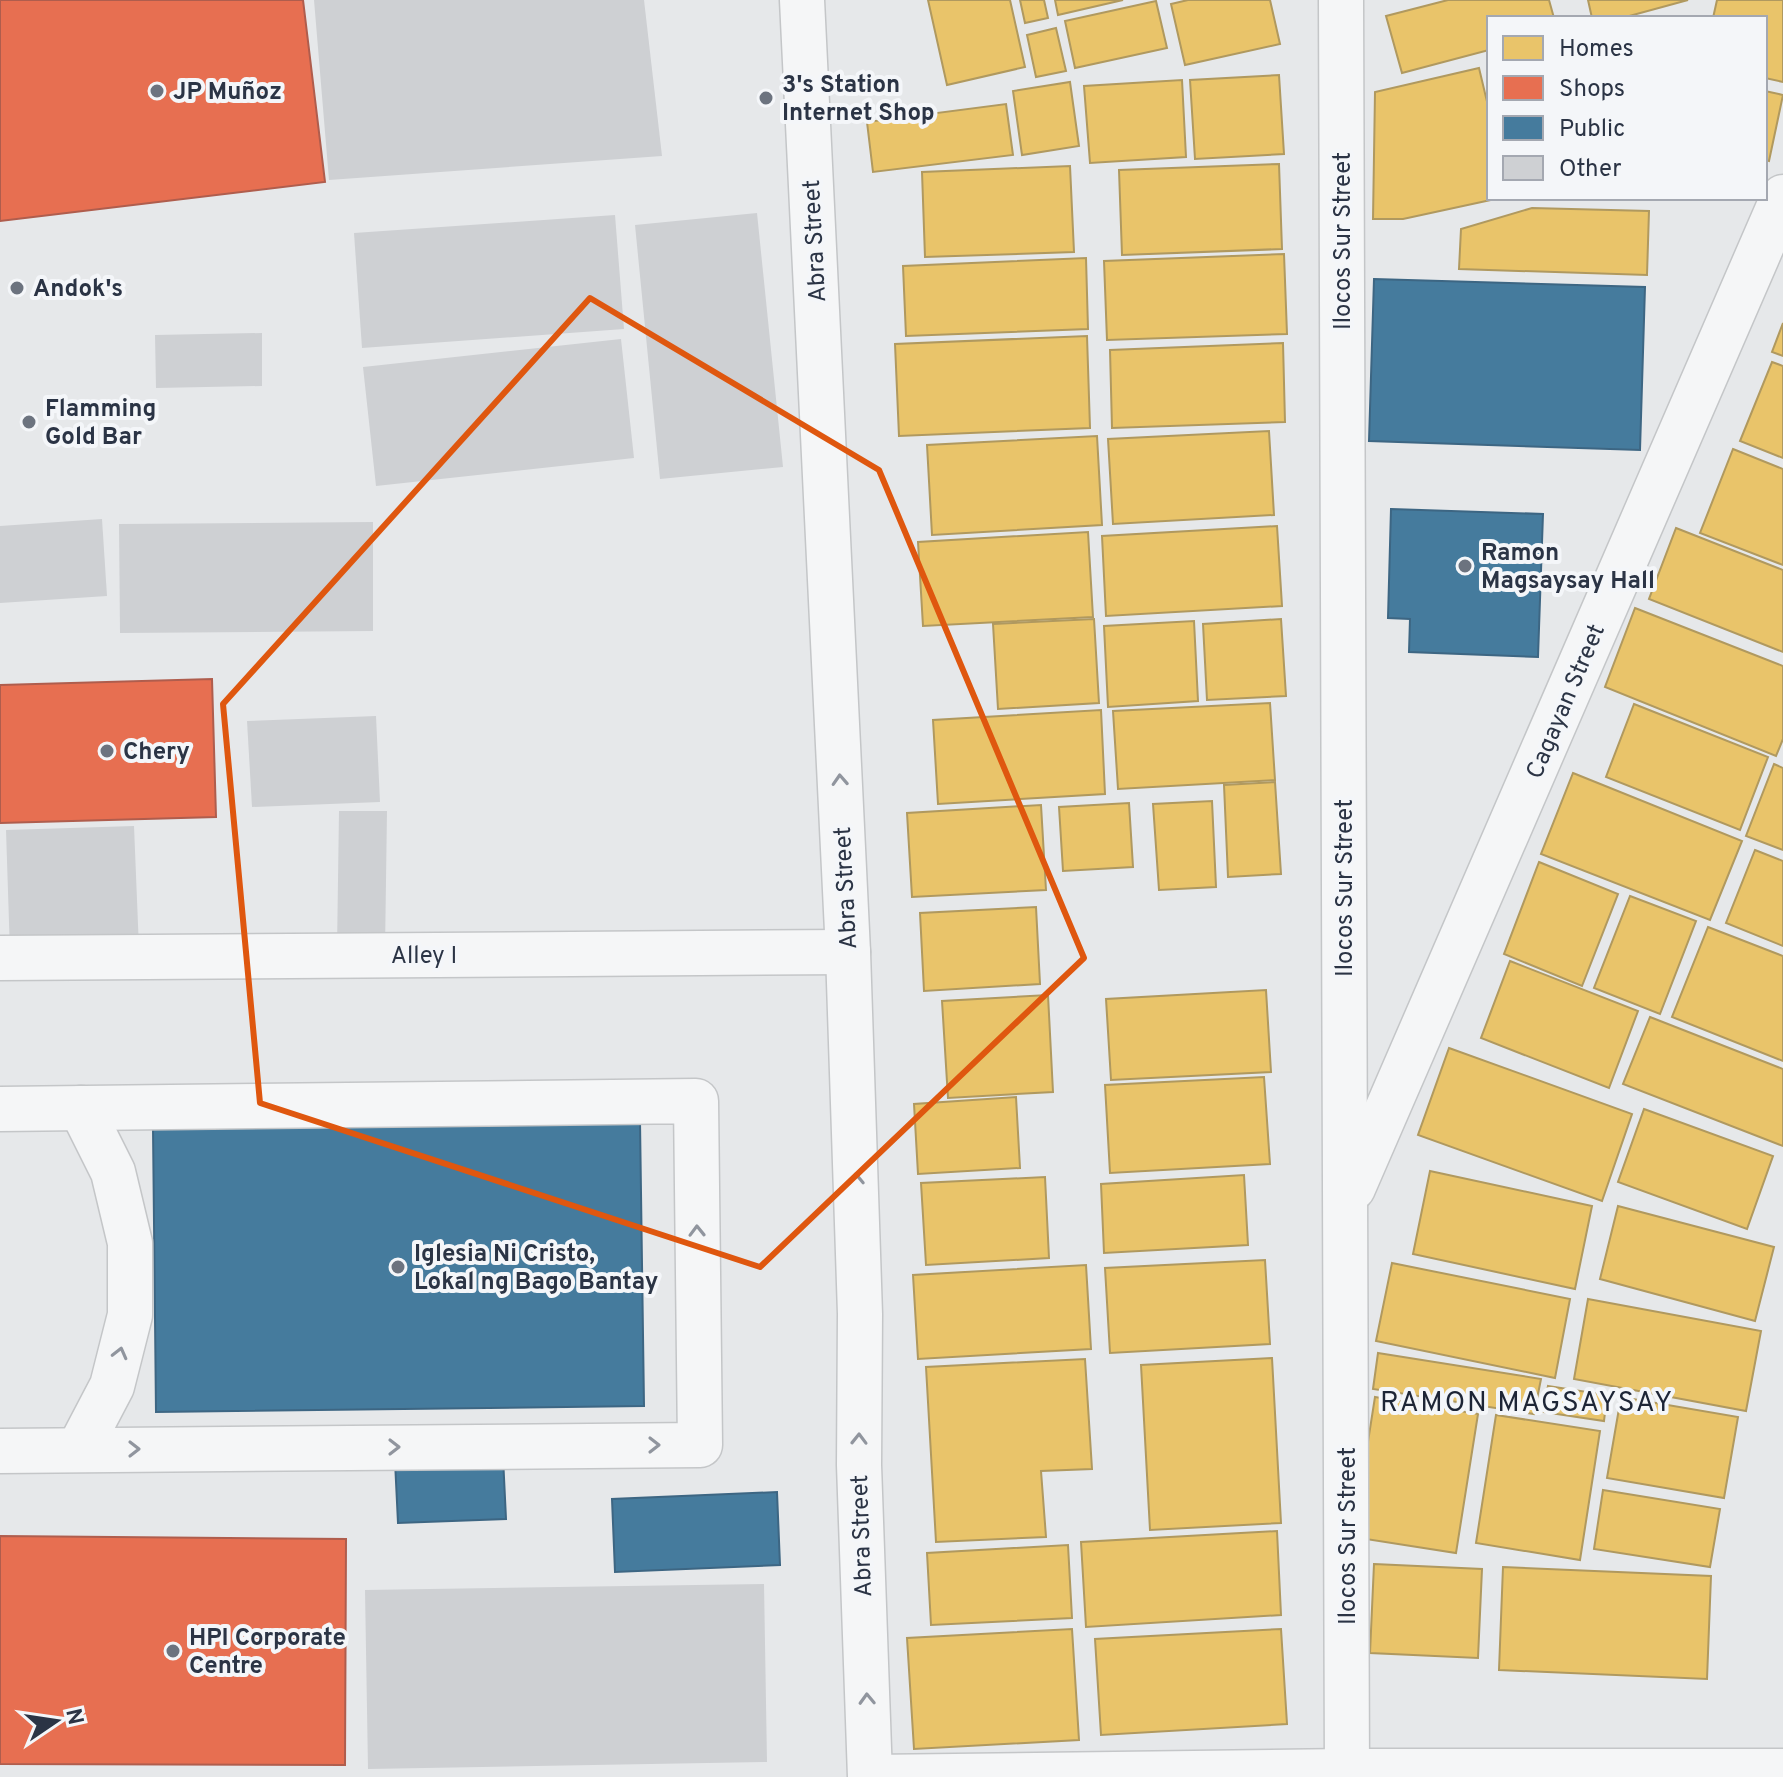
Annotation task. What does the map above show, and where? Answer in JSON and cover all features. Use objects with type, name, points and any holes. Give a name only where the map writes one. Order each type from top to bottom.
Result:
[{"type":"street","name":"Abra Street","points":[[802,0],[848,952],[860,1314],[859,1465],[870,1777]]},
{"type":"street","name":"Ilocos Sur Street","points":[[1341,0],[1347,1774]]},
{"type":"street","name":"Cagayan Street","points":[[1346,1204],[1783,197]]},
{"type":"street","name":"Alley I","points":[[0,958],[848,952]]},
{"type":"street","points":[[0,1109],[696,1101],[700,1445],[0,1451]]},
{"type":"street","points":[[79,1449],[112,1386],[130,1315],[130,1243],[117,1186],[81,1108]]},
{"type":"street","points":[[870,1777],[1783,1771]]},
{"type":"highlighted area","points":[[590,298],[879,470],[1084,958],[760,1267],[260,1103],[223,704]]},
{"type":"building: Homes","points":[[928,0],[1010,0],[1025,67],[947,85]]},
{"type":"building: Homes","points":[[1020,0],[1044,0],[1048,18],[1025,23]]},
{"type":"building: Homes","points":[[1055,0],[1123,0],[1058,15]]},
{"type":"building: Homes","points":[[1188,0],[1270,0],[1280,44],[1185,65],[1171,4]]},
{"type":"building: Homes","points":[[1448,0],[1549,0],[1553,16],[1487,16],[1487,51],[1402,73],[1386,16]]},
{"type":"building: Homes","points":[[1588,0],[1688,0],[1629,16],[1592,16]]},
{"type":"building: Homes","points":[[1717,0],[1783,0],[1783,82],[1767,78],[1767,16],[1713,16]]},
{"type":"building: Homes","points":[[1156,1],[1167,48],[1075,68],[1065,21]]},
{"type":"building: Homes","points":[[1056,28],[1066,71],[1036,77],[1027,35]]},
{"type":"building: Homes","points":[[1479,68],[1487,102],[1487,200],[1491,200],[1403,219],[1373,219],[1375,92]]},
{"type":"building: Homes","points":[[1279,75],[1284,154],[1195,159],[1190,80]]},
{"type":"building: Homes","points":[[1182,80],[1186,157],[1090,163],[1084,86]]},
{"type":"building: Homes","points":[[1070,82],[1079,146],[1022,155],[1013,91]]},
{"type":"building: Homes","points":[[1767,91],[1783,95],[1767,160]]},
{"type":"building: Homes","points":[[1006,104],[1013,155],[873,172],[867,122]]},
{"type":"building: Homes","points":[[1279,164],[1282,249],[1122,255],[1119,170]]},
{"type":"building: Homes","points":[[1070,166],[1074,252],[925,257],[922,172]]},
{"type":"building: Homes","points":[[1532,208],[1649,211],[1647,275],[1459,269],[1461,229]]},
{"type":"building: Homes","points":[[1284,254],[1287,334],[1107,340],[1104,261]]},
{"type":"building: Homes","points":[[1086,258],[1088,329],[906,336],[903,266]]},
{"type":"building: Homes","points":[[1783,323],[1783,356],[1772,352]]},
{"type":"building: Homes","points":[[1087,336],[1090,428],[899,436],[895,344]]},
{"type":"building: Homes","points":[[1283,343],[1285,422],[1112,428],[1110,350]]},
{"type":"building: Homes","points":[[1772,362],[1783,366],[1783,458],[1740,441]]},
{"type":"building: Homes","points":[[1269,431],[1274,515],[1113,524],[1108,439]]},
{"type":"building: Homes","points":[[1097,436],[1102,525],[932,535],[927,445]]},
{"type":"building: Homes","points":[[1733,449],[1783,469],[1783,565],[1700,533]]},
{"type":"building: Homes","points":[[1277,526],[1282,606],[1106,616],[1102,536]]},
{"type":"building: Homes","points":[[1676,528],[1783,570],[1783,652],[1649,599]]},
{"type":"building: Homes","points":[[1088,532],[1093,617],[923,626],[918,542]]},
{"type":"building: Homes","points":[[1635,608],[1783,666],[1783,739],[1776,756],[1605,687]]},
{"type":"building: Homes","points":[[1094,619],[1099,703],[998,709],[993,624]]},
{"type":"building: Homes","points":[[1281,619],[1286,696],[1207,700],[1203,624]]},
{"type":"building: Homes","points":[[1194,621],[1198,701],[1108,707],[1104,626]]},
{"type":"building: Homes","points":[[1270,703],[1275,780],[1118,789],[1113,711]]},
{"type":"building: Homes","points":[[1634,704],[1768,757],[1740,830],[1606,777]]},
{"type":"building: Homes","points":[[1101,710],[1105,794],[938,804],[933,720]]},
{"type":"building: Homes","points":[[1774,764],[1783,768],[1783,850],[1746,836]]},
{"type":"building: Homes","points":[[1573,773],[1742,841],[1710,920],[1541,854]]},
{"type":"building: Homes","points":[[1275,782],[1281,874],[1228,877],[1224,785]]},
{"type":"building: Homes","points":[[1212,801],[1216,887],[1159,890],[1153,804]]},
{"type":"building: Homes","points":[[1129,803],[1133,867],[1063,871],[1059,807]]},
{"type":"building: Homes","points":[[1041,805],[1046,890],[912,897],[907,813]]},
{"type":"building: Homes","points":[[1755,850],[1783,861],[1783,946],[1726,923]]},
{"type":"building: Homes","points":[[1539,862],[1618,894],[1582,986],[1504,954]]},
{"type":"building: Homes","points":[[1630,896],[1696,921],[1660,1014],[1594,988]]},
{"type":"building: Homes","points":[[1036,907],[1040,984],[924,991],[920,913]]},
{"type":"building: Homes","points":[[1708,927],[1783,956],[1783,1061],[1672,1017]]},
{"type":"building: Homes","points":[[1510,961],[1638,1011],[1609,1088],[1481,1038]]},
{"type":"building: Homes","points":[[1266,990],[1271,1072],[1111,1080],[1106,999]]},
{"type":"building: Homes","points":[[1048,995],[1053,1092],[948,1098],[942,1001]]},
{"type":"building: Homes","points":[[1650,1017],[1783,1069],[1783,1146],[1623,1084]]},
{"type":"building: Homes","points":[[1449,1048],[1632,1114],[1602,1201],[1418,1135]]},
{"type":"building: Homes","points":[[1264,1077],[1270,1164],[1110,1173],[1105,1085]]},
{"type":"building: Homes","points":[[1016,1097],[1020,1168],[918,1174],[914,1104]]},
{"type":"building: Homes","points":[[1644,1109],[1773,1156],[1747,1229],[1618,1182]]},
{"type":"building: Homes","points":[[1430,1171],[1592,1206],[1575,1289],[1413,1254]]},
{"type":"building: Homes","points":[[1244,1175],[1248,1245],[1104,1253],[1101,1184]]},
{"type":"building: Homes","points":[[1045,1177],[1049,1258],[926,1265],[921,1183]]},
{"type":"building: Homes","points":[[1618,1206],[1774,1247],[1755,1321],[1600,1279]]},
{"type":"building: Homes","points":[[1265,1260],[1270,1344],[1110,1353],[1105,1268]]},
{"type":"building: Homes","points":[[1392,1263],[1570,1299],[1555,1378],[1376,1341]]},
{"type":"building: Homes","points":[[1086,1265],[1091,1349],[918,1359],[913,1275]]},
{"type":"building: Homes","points":[[1588,1299],[1761,1331],[1746,1411],[1574,1379]]},
{"type":"building: Homes","points":[[1378,1353],[1541,1379],[1534,1414],[1373,1389]]},
{"type":"building: Homes","points":[[1272,1358],[1281,1523],[1150,1530],[1141,1365]]},
{"type":"building: Homes","points":[[1085,1359],[1092,1469],[1041,1471],[1046,1537],[936,1542],[926,1367]]},
{"type":"building: Homes","points":[[1548,1386],[1607,1395],[1604,1421],[1543,1412]]},
{"type":"building: Homes","points":[[1375,1397],[1478,1414],[1456,1553],[1353,1537]]},
{"type":"building: Homes","points":[[1621,1397],[1738,1417],[1724,1498],[1607,1478]]},
{"type":"building: Homes","points":[[1496,1415],[1600,1431],[1580,1560],[1476,1543]]},
{"type":"building: Homes","points":[[1603,1490],[1720,1509],[1710,1567],[1594,1549]]},
{"type":"building: Homes","points":[[1277,1531],[1281,1615],[1086,1627],[1081,1542]]},
{"type":"building: Homes","points":[[1068,1545],[1072,1618],[931,1625],[927,1553]]},
{"type":"building: Homes","points":[[1374,1564],[1482,1569],[1478,1658],[1370,1653]]},
{"type":"building: Homes","points":[[1503,1567],[1711,1576],[1707,1679],[1499,1670]]},
{"type":"building: Homes","points":[[1072,1629],[1079,1740],[914,1749],[907,1638]]},
{"type":"building: Homes","points":[[1281,1629],[1287,1724],[1101,1735],[1095,1639]]},
{"type":"building: Shops","name":"JP Muñoz","points":[[0,0],[303,0],[325,182],[0,221]]},
{"type":"building: Shops","name":"Chery","points":[[212,679],[216,817],[0,823],[0,685]]},
{"type":"building: Shops","name":"HPI Corporate Centre","points":[[0,1536],[346,1539],[345,1765],[0,1764]]},
{"type":"building: Public","points":[[1374,279],[1645,287],[1640,450],[1369,441]]},
{"type":"building: Public","name":"Ramon Magsaysay Hall","points":[[1391,509],[1543,514],[1538,657],[1409,652],[1410,619],[1388,618]]},
{"type":"building: Public","name":"Iglesia Ni Cristo, Lokal ng Bago Bantay","points":[[640,1121],[644,1406],[156,1412],[153,1128]]},
{"type":"building: Public","points":[[503,1457],[506,1519],[398,1523],[395,1461]]},
{"type":"building: Public","points":[[777,1492],[780,1565],[615,1572],[612,1499]]},
{"type":"building: Other","points":[[314,0],[644,0],[662,156],[329,180]]},
{"type":"building: Other","points":[[757,213],[783,467],[660,479],[635,225]]},
{"type":"building: Other","points":[[615,215],[624,329],[362,348],[354,233]]},
{"type":"building: Other","points":[[262,333],[262,386],[156,388],[155,335]]},
{"type":"building: Other","points":[[621,339],[634,458],[376,486],[363,367]]},
{"type":"building: Other","points":[[102,519],[107,596],[0,603],[0,526]]},
{"type":"building: Other","points":[[373,522],[373,631],[120,633],[119,524]]},
{"type":"building: Other","points":[[376,716],[380,802],[252,807],[247,721]]},
{"type":"building: Other","points":[[339,811],[387,811],[385,950],[337,949]]},
{"type":"building: Other","points":[[134,826],[139,949],[10,953],[6,830]]},
{"type":"building: Other","points":[[764,1584],[767,1762],[368,1769],[365,1590]]},
{"type":"place","name":"JP Muñoz","points":[[157,91]]},
{"type":"place","name":"3's Station Internet Shop","points":[[766,98]]},
{"type":"place","name":"Andok's","points":[[17,288]]},
{"type":"place","name":"Flamming Gold Bar","points":[[29,422]]},
{"type":"place","name":"Ramon Magsaysay Hall","points":[[1465,566]]},
{"type":"place","name":"Chery","points":[[107,751]]},
{"type":"place","name":"Iglesia Ni Cristo, Lokal ng Bago Bantay","points":[[398,1267]]},
{"type":"place","name":"HPI Corporate Centre","points":[[173,1651]]},
{"type":"district","name":"RAMON MAGSAYSAY","points":[[1527,1401]]}]
